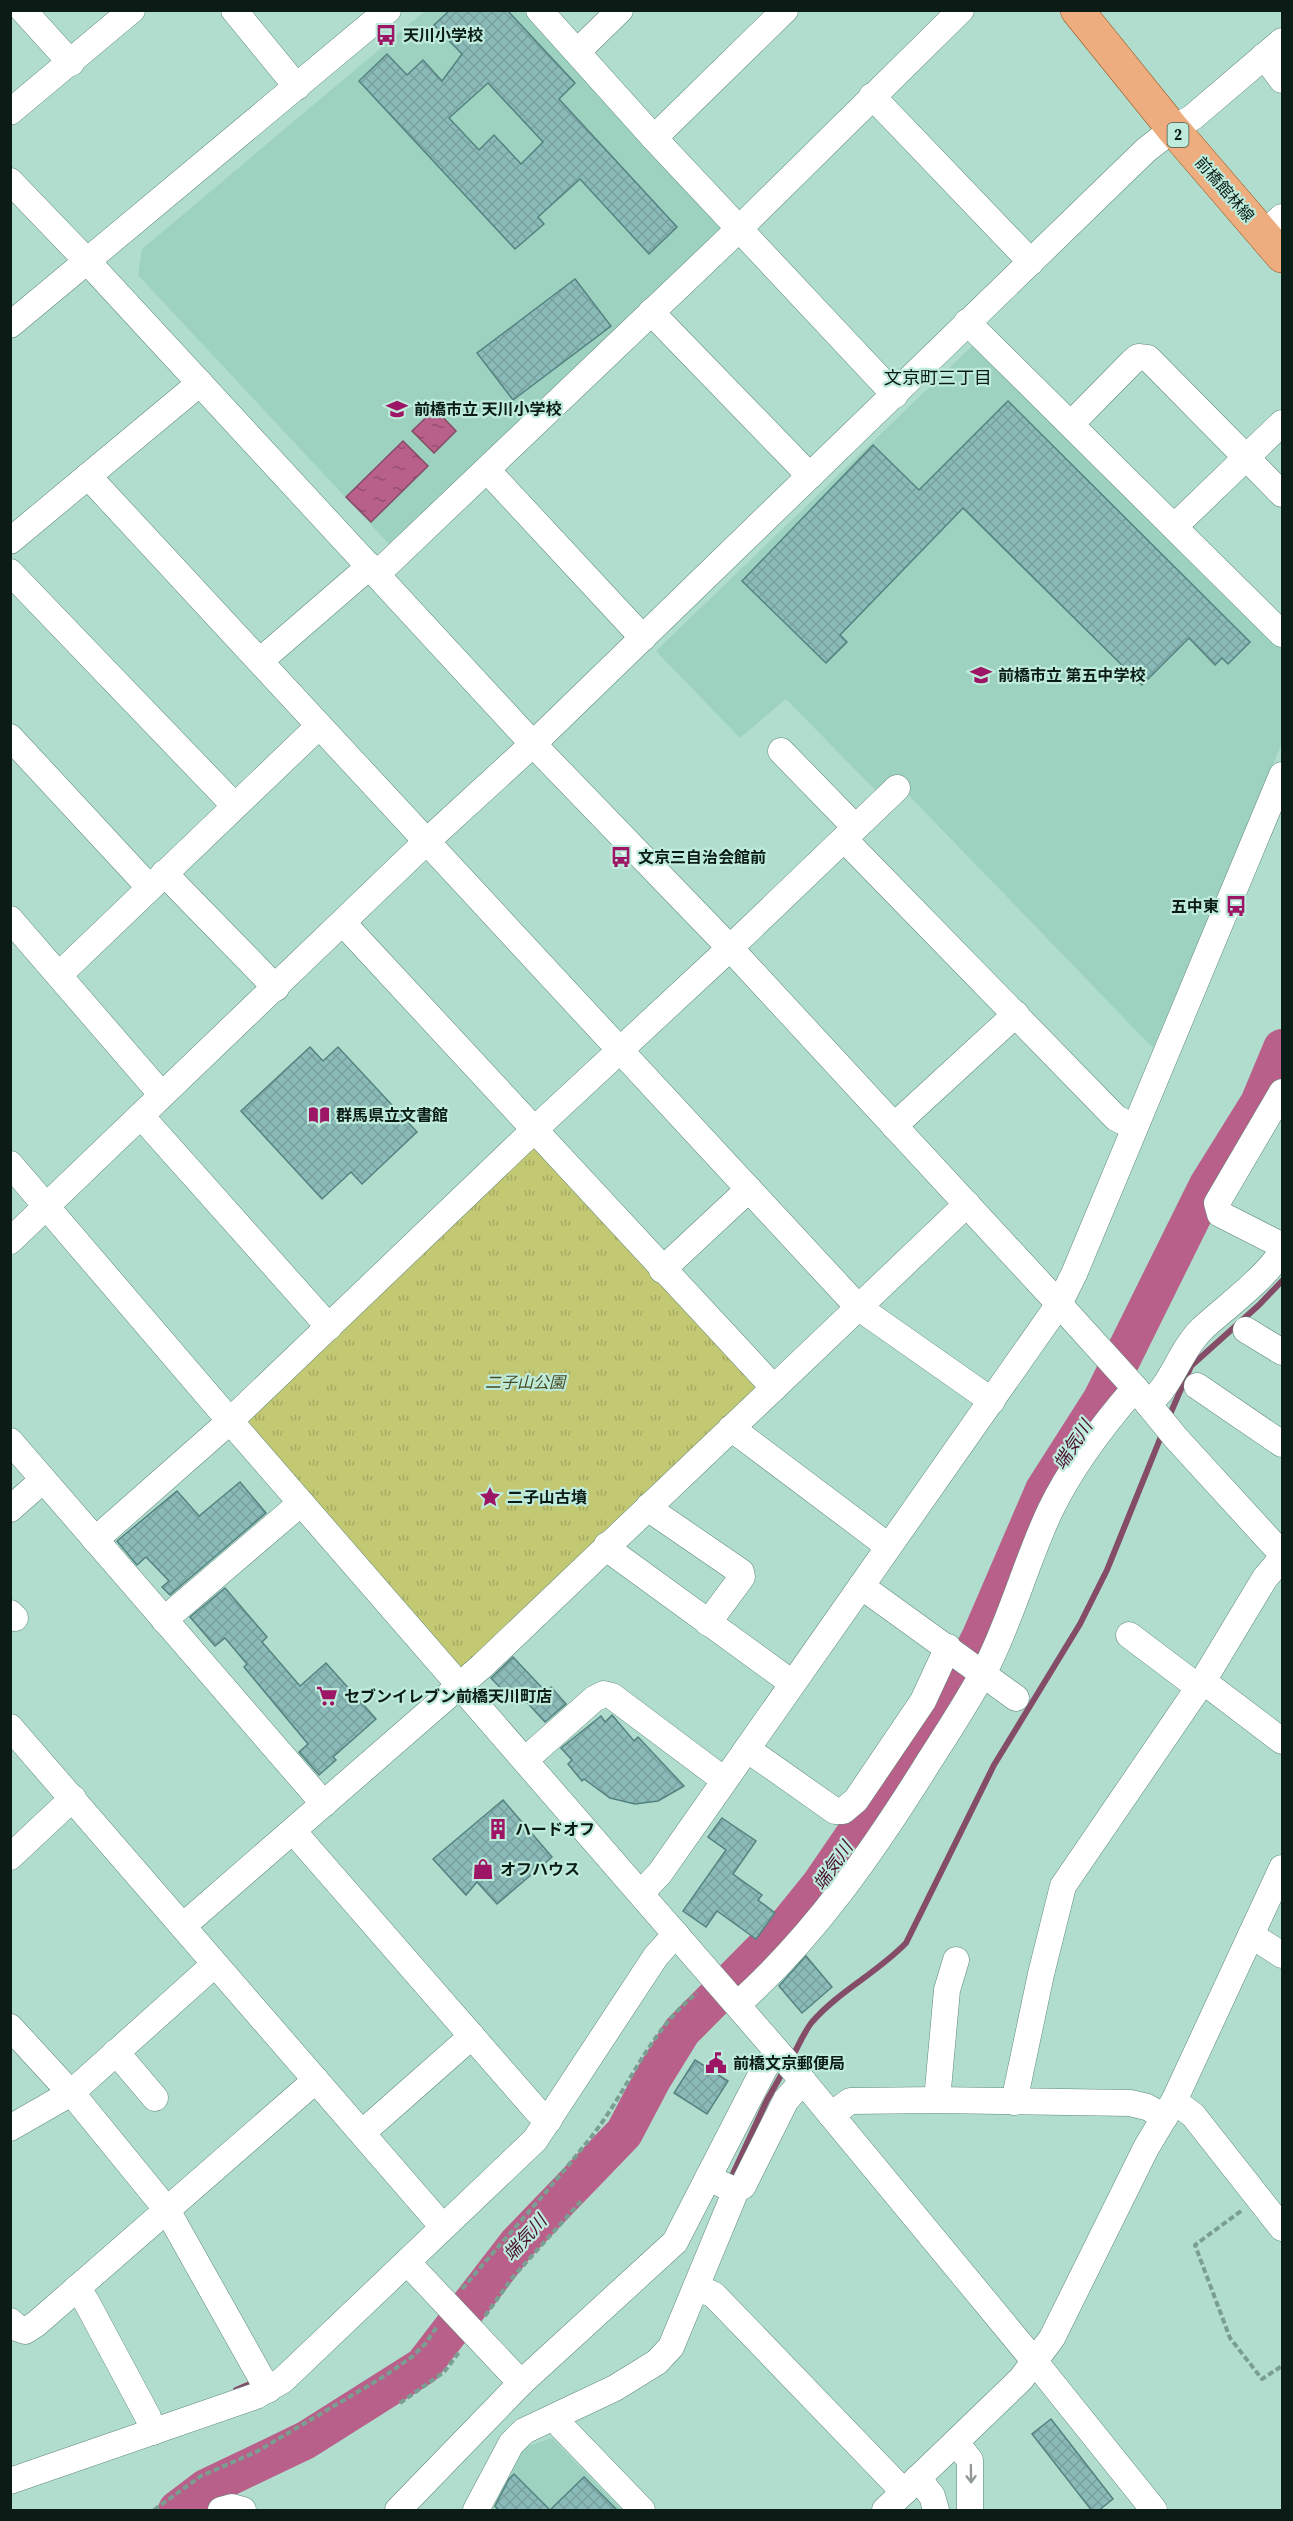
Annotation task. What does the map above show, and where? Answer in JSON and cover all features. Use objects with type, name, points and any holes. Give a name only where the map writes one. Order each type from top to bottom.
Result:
[{"type":"main road","name":"前橋館林線","points":[[1077,10],[1173,129],[1276,235]]},
{"type":"street","points":[[23,10],[71,63]]},
{"type":"street","points":[[10,112],[132,10]]},
{"type":"street","points":[[234,10],[297,87]]},
{"type":"street","points":[[10,325],[388,10]]},
{"type":"street","points":[[539,10],[654,138],[895,395]]},
{"type":"street","points":[[577,52],[620,10]]},
{"type":"street","points":[[654,138],[785,10]]},
{"type":"street","points":[[260,661],[373,570],[487,470],[740,228],[962,10]]},
{"type":"street","points":[[10,1241],[426,842],[533,744],[1146,150],[1193,117],[1273,48],[1282,80]]},
{"type":"street","points":[[872,96],[1030,262]]},
{"type":"street","points":[[10,181],[87,261],[533,744],[730,948],[967,1204],[1142,1396],[1176,1438],[1282,1556],[1264,1578],[1201,1684],[1064,1886],[1041,1974],[1014,2102]]},
{"type":"street","points":[[651,312],[810,476]]},
{"type":"street","points":[[967,322],[1282,634]]},
{"type":"street","points":[[1071,424],[1132,362],[1142,357],[1153,362],[1282,494]]},
{"type":"street","points":[[10,542],[200,383]]},
{"type":"street","points":[[1174,527],[1282,423]]},
{"type":"street","points":[[487,470],[643,638]]},
{"type":"street","points":[[88,476],[858,1307],[992,1401]]},
{"type":"street","points":[[10,572],[234,805]]},
{"type":"street","points":[[59,975],[319,726]]},
{"type":"street","points":[[10,736],[156,880],[276,988]]},
{"type":"street","points":[[782,751],[850,833],[1016,1014],[1116,1118],[1134,1127]]},
{"type":"street","points":[[95,1540],[230,1421],[619,1049],[730,948],[897,788]]},
{"type":"street","points":[[642,1893],[660,1872],[1059,1304],[1074,1274],[1134,1127],[1280,790]]},
{"type":"street","points":[[10,919],[162,1095]]},
{"type":"street","points":[[343,923],[774,1389]]},
{"type":"street","points":[[894,1126],[1016,1014]]},
{"type":"street","points":[[738,2004],[758,1986],[813,1926],[852,1877],[920,1776],[983,1673],[1006,1622],[1050,1510],[1089,1447],[1142,1396],[1160,1394],[1194,1338],[1267,1271],[1281,1251],[1281,1247],[1273,1241],[1220,1214],[1217,1203],[1282,1092]]},
{"type":"street","points":[[141,1116],[329,1327]]},
{"type":"street","points":[[10,1164],[301,1503],[738,2004],[1036,2363],[1154,2511]]},
{"type":"street","points":[[662,1269],[749,1189]]},
{"type":"street","points":[[183,1926],[460,1685],[967,1204]]},
{"type":"street","points":[[1246,1330],[1282,1352]]},
{"type":"street","points":[[1197,1386],[1282,1444]]},
{"type":"street","points":[[731,1428],[888,1546]]},
{"type":"street","points":[[10,1442],[324,1804]]},
{"type":"street","points":[[10,1509],[43,1480]]},
{"type":"street","points":[[164,1620],[301,1503]]},
{"type":"street","points":[[649,1506],[655,1513],[741,1572],[742,1576],[708,1623]]},
{"type":"street","points":[[608,1545],[616,1555],[792,1683]]},
{"type":"street","points":[[861,1586],[1016,1698]]},
{"type":"street","points":[[1129,1635],[1282,1741]]},
{"type":"street","points":[[747,1749],[835,1810],[843,1811],[856,1800],[922,1701],[948,1647]]},
{"type":"street","points":[[525,1760],[594,1699],[604,1694],[612,1696],[724,1780]]},
{"type":"street","points":[[10,1727],[443,2227]]},
{"type":"street","points":[[10,1857],[73,1798]]},
{"type":"street","points":[[293,1831],[537,2111],[549,2120]]},
{"type":"street","points":[[885,2511],[957,2443],[1036,2363],[1063,2317],[1146,2148],[1170,2109],[1282,1868]]},
{"type":"street","points":[[12,2475],[153,2432],[268,2391],[283,2380],[535,2140],[656,1956],[676,1934]]},
{"type":"street","points":[[1251,1935],[1282,1955]]},
{"type":"street","points":[[937,2100],[947,1990],[956,1960]]},
{"type":"street","points":[[10,2128],[71,2093],[215,1964]]},
{"type":"street","points":[[10,2027],[71,2093],[167,2210],[268,2391]]},
{"type":"street","points":[[362,2133],[472,2036]]},
{"type":"street","points":[[116,2052],[155,2098]]},
{"type":"street","points":[[398,2511],[521,2384],[675,2242],[765,2067],[778,2053]]},
{"type":"street","points":[[10,2321],[19,2330],[30,2329],[316,2080]]},
{"type":"street","points":[[733,2191],[743,2186],[786,2100],[803,2081]]},
{"type":"street","points":[[831,2115],[850,2101],[1130,2103],[1170,2109],[1193,2115],[1282,2228]]},
{"type":"street","points":[[708,2178],[733,2191]]},
{"type":"street","points":[[476,2511],[517,2437],[531,2426],[615,2388],[665,2354],[676,2340],[733,2199],[733,2191]]},
{"type":"street","points":[[407,2262],[521,2384]]},
{"type":"street","points":[[696,2287],[714,2295],[911,2485],[932,2496],[936,2511]]},
{"type":"street","points":[[77,2288],[148,2417],[153,2432]]},
{"type":"street","points":[[557,2416],[562,2427],[642,2511]]},
{"type":"street","points":[[957,2443],[970,2460],[969,2511]]},
{"type":"street","points":[[221,2511],[232,2507],[243,2511]]},
{"type":"path","points":[[1259,2198],[1195,2245],[1234,2344],[1262,2379],[1282,2366]]},
{"type":"path","points":[[400,2403],[444,2372],[513,2277],[582,2200]]},
{"type":"shaded area","name":"前橋市立 天川小学校","points":[[425,11],[531,11],[722,227],[389,544],[138,275],[142,249]]},
{"type":"shaded area","name":"前橋市立 第五中学校","points":[[973,345],[1282,649],[1282,743],[1153,1048],[894,780],[879,794],[786,699],[740,738],[656,651]]},
{"type":"shaded area","points":[[552,2438],[622,2510],[482,2510],[521,2448]]},
{"type":"green space","name":"二子山公園","points":[[534,1130],[774,1388],[460,1685],[230,1421]]},
{"type":"water","points":[[435,409],[456,431],[434,453],[412,431]]},
{"type":"water","points":[[403,441],[428,466],[371,522],[346,497]]},
{"type":"building","points":[[450,10],[507,10],[575,83],[559,99],[677,227],[649,254],[580,179],[538,217],[544,224],[515,249],[359,81],[387,54],[407,75],[423,60],[442,81],[462,54],[434,25]],"holes":[[[488,83],[543,142],[521,164],[494,135],[479,150],[449,118]]]},
{"type":"building","points":[[575,279],[611,326],[513,400],[477,353]]},
{"type":"building","points":[[1008,401],[1250,642],[1228,664],[1222,658],[1215,665],[1189,638],[1142,685],[963,508],[840,635],[847,642],[826,663],[742,581],[873,445],[919,490]]},
{"type":"building","points":[[310,1047],[323,1061],[338,1047],[417,1132],[362,1184],[351,1172],[322,1199],[241,1111]]},
{"type":"building","points":[[240,1482],[266,1513],[170,1595],[162,1587],[169,1581],[146,1557],[137,1565],[117,1541],[177,1491],[199,1516]]},
{"type":"building","points":[[225,1588],[267,1637],[262,1642],[300,1686],[326,1663],[376,1719],[333,1757],[336,1760],[319,1775],[299,1752],[308,1744],[244,1667],[247,1664],[225,1638],[215,1646],[190,1617]]},
{"type":"building","points":[[513,1657],[546,1692],[551,1687],[566,1704],[545,1722],[522,1697],[515,1703],[491,1678]]},
{"type":"building","points":[[612,1715],[634,1741],[638,1737],[684,1786],[658,1801],[635,1804],[610,1798],[584,1779],[582,1781],[568,1764],[572,1760],[561,1748],[601,1716],[605,1722]]},
{"type":"building","name":"ハードオフ","points":[[503,1800],[552,1857],[497,1904],[477,1882],[466,1895],[433,1859]]},
{"type":"building","points":[[722,1818],[756,1841],[733,1874],[762,1895],[758,1900],[775,1913],[756,1939],[717,1911],[706,1927],[683,1911],[726,1850],[708,1837]]},
{"type":"building","points":[[806,1956],[832,1987],[802,2013],[779,1986]]},
{"type":"building","points":[[695,2060],[728,2081],[707,2114],[674,2093]]},
{"type":"building","points":[[1051,2419],[1113,2499],[1098,2511],[1092,2511],[1032,2434]]},
{"type":"building","points":[[514,2474],[550,2510],[584,2477],[618,2511],[500,2511],[495,2506]]},
{"type":"waterway","name":"端気川","points":[[177,2510],[206,2488],[306,2440],[423,2366],[517,2244],[624,2133],[653,2078],[682,2031],[790,1922],[820,1885],[954,1689],[981,1636],[1044,1490],[1102,1399],[1208,1185],[1259,1103],[1282,1048]]},
{"type":"waterway","points":[[1168,1419],[1191,1366],[1259,1305],[1282,1281]]},
{"type":"waterway","points":[[791,2059],[812,2022],[846,1991],[883,1964],[906,1943],[994,1765],[1080,1624],[1107,1570],[1162,1434]]},
{"type":"waterway","points":[[732,2176],[767,2100],[784,2070]]},
{"type":"waterway","points":[[236,2390],[257,2381]]},
{"type":"place","name":"天川小学校","points":[[386,35]]},
{"type":"place","name":"前橋市立 天川小学校","points":[[397,409]]},
{"type":"place","name":"前橋市立 第五中学校","points":[[981,675]]},
{"type":"place","name":"文京三自治会館前","points":[[621,857]]},
{"type":"place","name":"五中東","points":[[1236,906]]},
{"type":"place","name":"群馬県立文書館","points":[[319,1115]]},
{"type":"place","name":"二子山古墳","points":[[490,1497]]},
{"type":"place","name":"セブンイレブン前橋天川町店","points":[[327,1696]]},
{"type":"place","name":"ハードオフ","points":[[498,1829]]},
{"type":"place","name":"オフハウス","points":[[483,1869]]},
{"type":"place","name":"前橋文京郵便局","points":[[716,2063]]},
{"type":"district","name":"文京町三丁目","points":[[938,378]]}]
